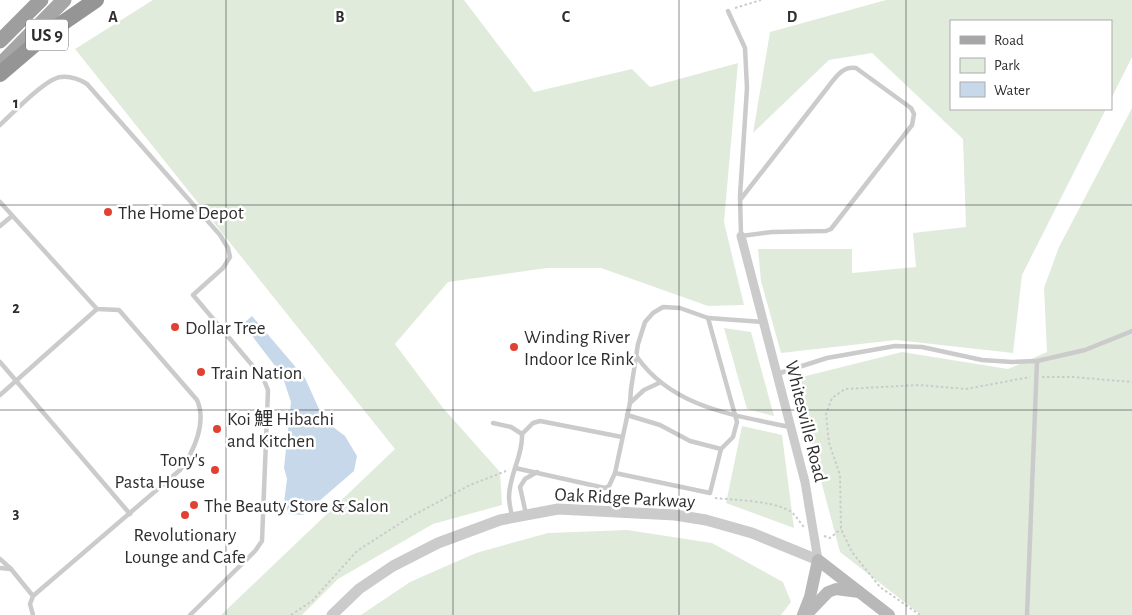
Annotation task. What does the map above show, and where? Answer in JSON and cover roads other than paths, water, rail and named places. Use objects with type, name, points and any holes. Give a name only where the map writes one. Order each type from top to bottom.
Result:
[{"type":"highway","name":"US 9","points":[[0,41],[41,0]]},
{"type":"highway","name":"US 9","points":[[0,74],[48,33],[96,0]]},
{"type":"main road","points":[[0,65],[64,0]]},
{"type":"main road","name":"Oak Ridge Parkway","points":[[818,560],[888,615]]},
{"type":"main road","name":"Whitesville Road","points":[[804,615],[818,560]]},
{"type":"main road","points":[[804,615],[828,592],[836,589],[858,592]]},
{"type":"street","name":"Whitesville Road","points":[[741,236],[805,482],[818,560]]},
{"type":"street","name":"Oak Ridge Parkway","points":[[332,615],[359,589],[393,566],[438,543],[500,520],[558,509],[675,515],[706,520],[752,533],[818,560]]},
{"type":"lane","points":[[728,11],[744,48],[747,88],[740,200],[741,236],[772,232],[826,231],[831,229],[912,125],[914,114],[911,108],[856,68],[847,68],[840,71],[740,200]]},
{"type":"lane","points":[[0,125],[46,83],[59,76],[78,79],[87,84],[213,228],[228,248],[230,257],[223,268],[193,295],[263,378],[268,390],[262,541],[255,551],[190,615]]},
{"type":"lane","points":[[0,202],[97,309]]},
{"type":"lane","points":[[0,226],[12,216]]},
{"type":"lane","points":[[515,468],[605,488],[612,482],[630,403],[638,344],[645,322],[653,313],[663,307],[680,308],[708,318],[763,322]]},
{"type":"lane","points":[[0,395],[97,309],[119,310],[197,400],[200,407],[198,435],[190,457],[180,470],[33,596],[30,604],[33,615]]},
{"type":"lane","points":[[615,473],[710,493],[721,449],[733,437],[737,422],[708,318]]},
{"type":"lane","points":[[777,374],[827,358],[895,346],[922,347],[982,360],[1037,361],[1085,350],[1132,331]]},
{"type":"lane","points":[[637,357],[659,383],[686,399],[734,415],[790,427]]},
{"type":"lane","points":[[1028,615],[1037,361]]},
{"type":"lane","points":[[0,362],[130,514]]},
{"type":"lane","points":[[630,403],[638,394],[659,383]]},
{"type":"lane","points":[[627,415],[660,425],[690,441],[721,449]]},
{"type":"lane","points":[[512,518],[509,496],[522,443],[522,434],[532,423],[540,421],[622,437]]},
{"type":"lane","points":[[492,423],[511,427],[522,434]]},
{"type":"lane","points":[[527,515],[520,487],[525,479],[537,472]]},
{"type":"lane","points":[[0,560],[11,569],[33,596]]},
{"type":"lane","points":[[0,568],[11,569]]},
{"type":"water","points":[[252,316],[305,378],[324,420],[345,436],[357,456],[354,471],[303,515],[289,514],[284,502],[287,479],[284,468],[291,402],[282,375],[243,324]]},
{"type":"place","name":"The Home Depot","points":[[108,212]]},
{"type":"place","name":"Dollar Tree","points":[[175,327]]},
{"type":"place","name":"Winding River Indoor Ice Rink","points":[[514,347]]},
{"type":"place","name":"Train Nation","points":[[201,372]]},
{"type":"place","name":"Koi 鯉 Hibachi and Kitchen","points":[[217,429]]},
{"type":"place","name":"Tony's Pasta House","points":[[215,470]]},
{"type":"place","name":"The Beauty Store & Salon","points":[[194,505]]},
{"type":"place","name":"Revolutionary Lounge and Cafe","points":[[185,515]]}]
